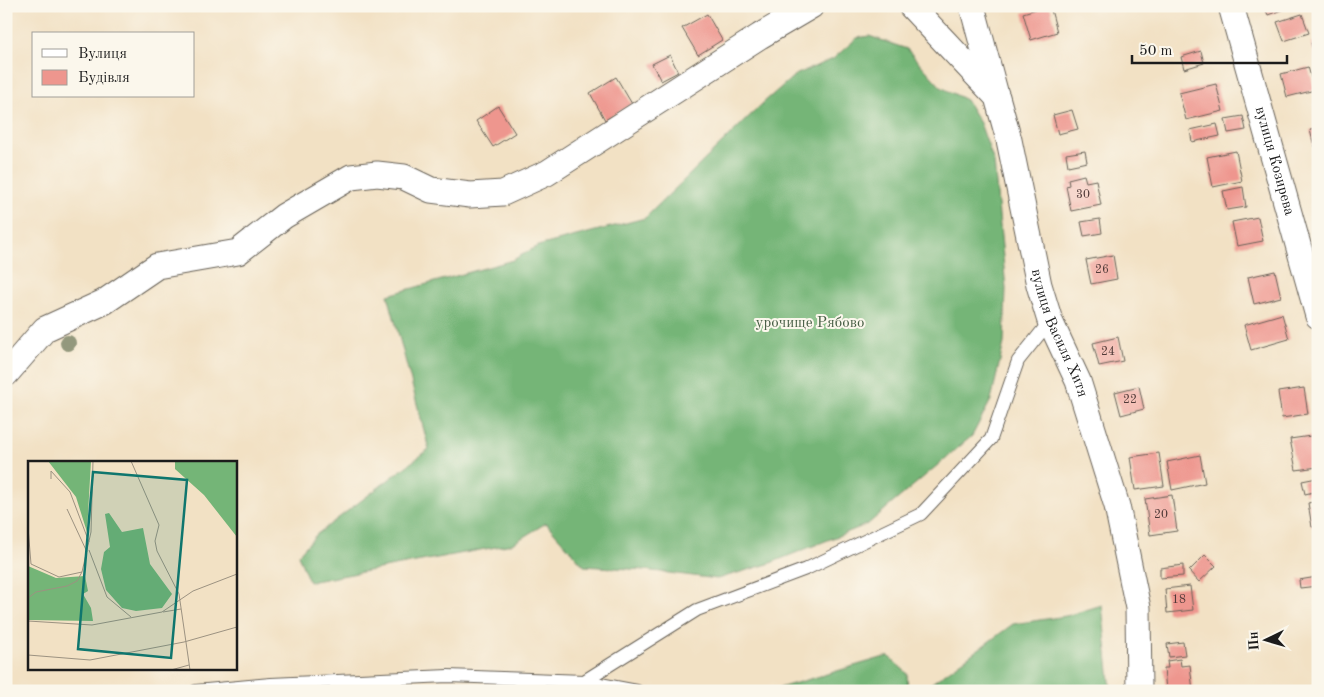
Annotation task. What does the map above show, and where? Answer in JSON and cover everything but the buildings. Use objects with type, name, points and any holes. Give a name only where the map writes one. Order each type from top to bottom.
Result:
[{"type":"street","points":[[6,374],[44,329],[104,302],[157,266],[238,252],[284,216],[351,177],[377,174],[404,177],[431,190],[470,195],[503,193],[548,173],[760,36],[811,6]]},
{"type":"street","name":"вулиця Василя Хитя","points":[[911,6],[997,97],[1009,140],[1039,285],[1050,321],[1078,381],[1117,506],[1138,608],[1139,691]]},
{"type":"street","points":[[972,6],[997,97]]},
{"type":"street","name":"вулиця Козирева","points":[[1231,6],[1318,316]]},
{"type":"lane","points":[[584,681],[697,610],[806,569],[921,514],[991,439],[1018,361],[1050,321]]},
{"type":"lane","points":[[196,691],[271,684],[448,676],[584,681],[604,688],[637,691]]},
{"type":"lane","points":[[514,691],[540,680]]},
{"type":"green space","name":"урочище Рябово","points":[[869,36],[907,49],[941,87],[966,100],[980,123],[994,162],[1006,289],[1004,343],[991,400],[972,436],[868,524],[768,564],[717,579],[645,570],[584,566],[546,523],[512,544],[309,582],[298,555],[316,535],[429,449],[388,295],[513,260],[538,246],[645,218],[763,103],[795,75],[833,59],[857,38]]},
{"type":"green space","points":[[1102,605],[1111,691],[921,691],[1013,624],[1066,616]]},
{"type":"green space","points":[[888,656],[907,673],[908,691],[776,691],[776,689]]}]
